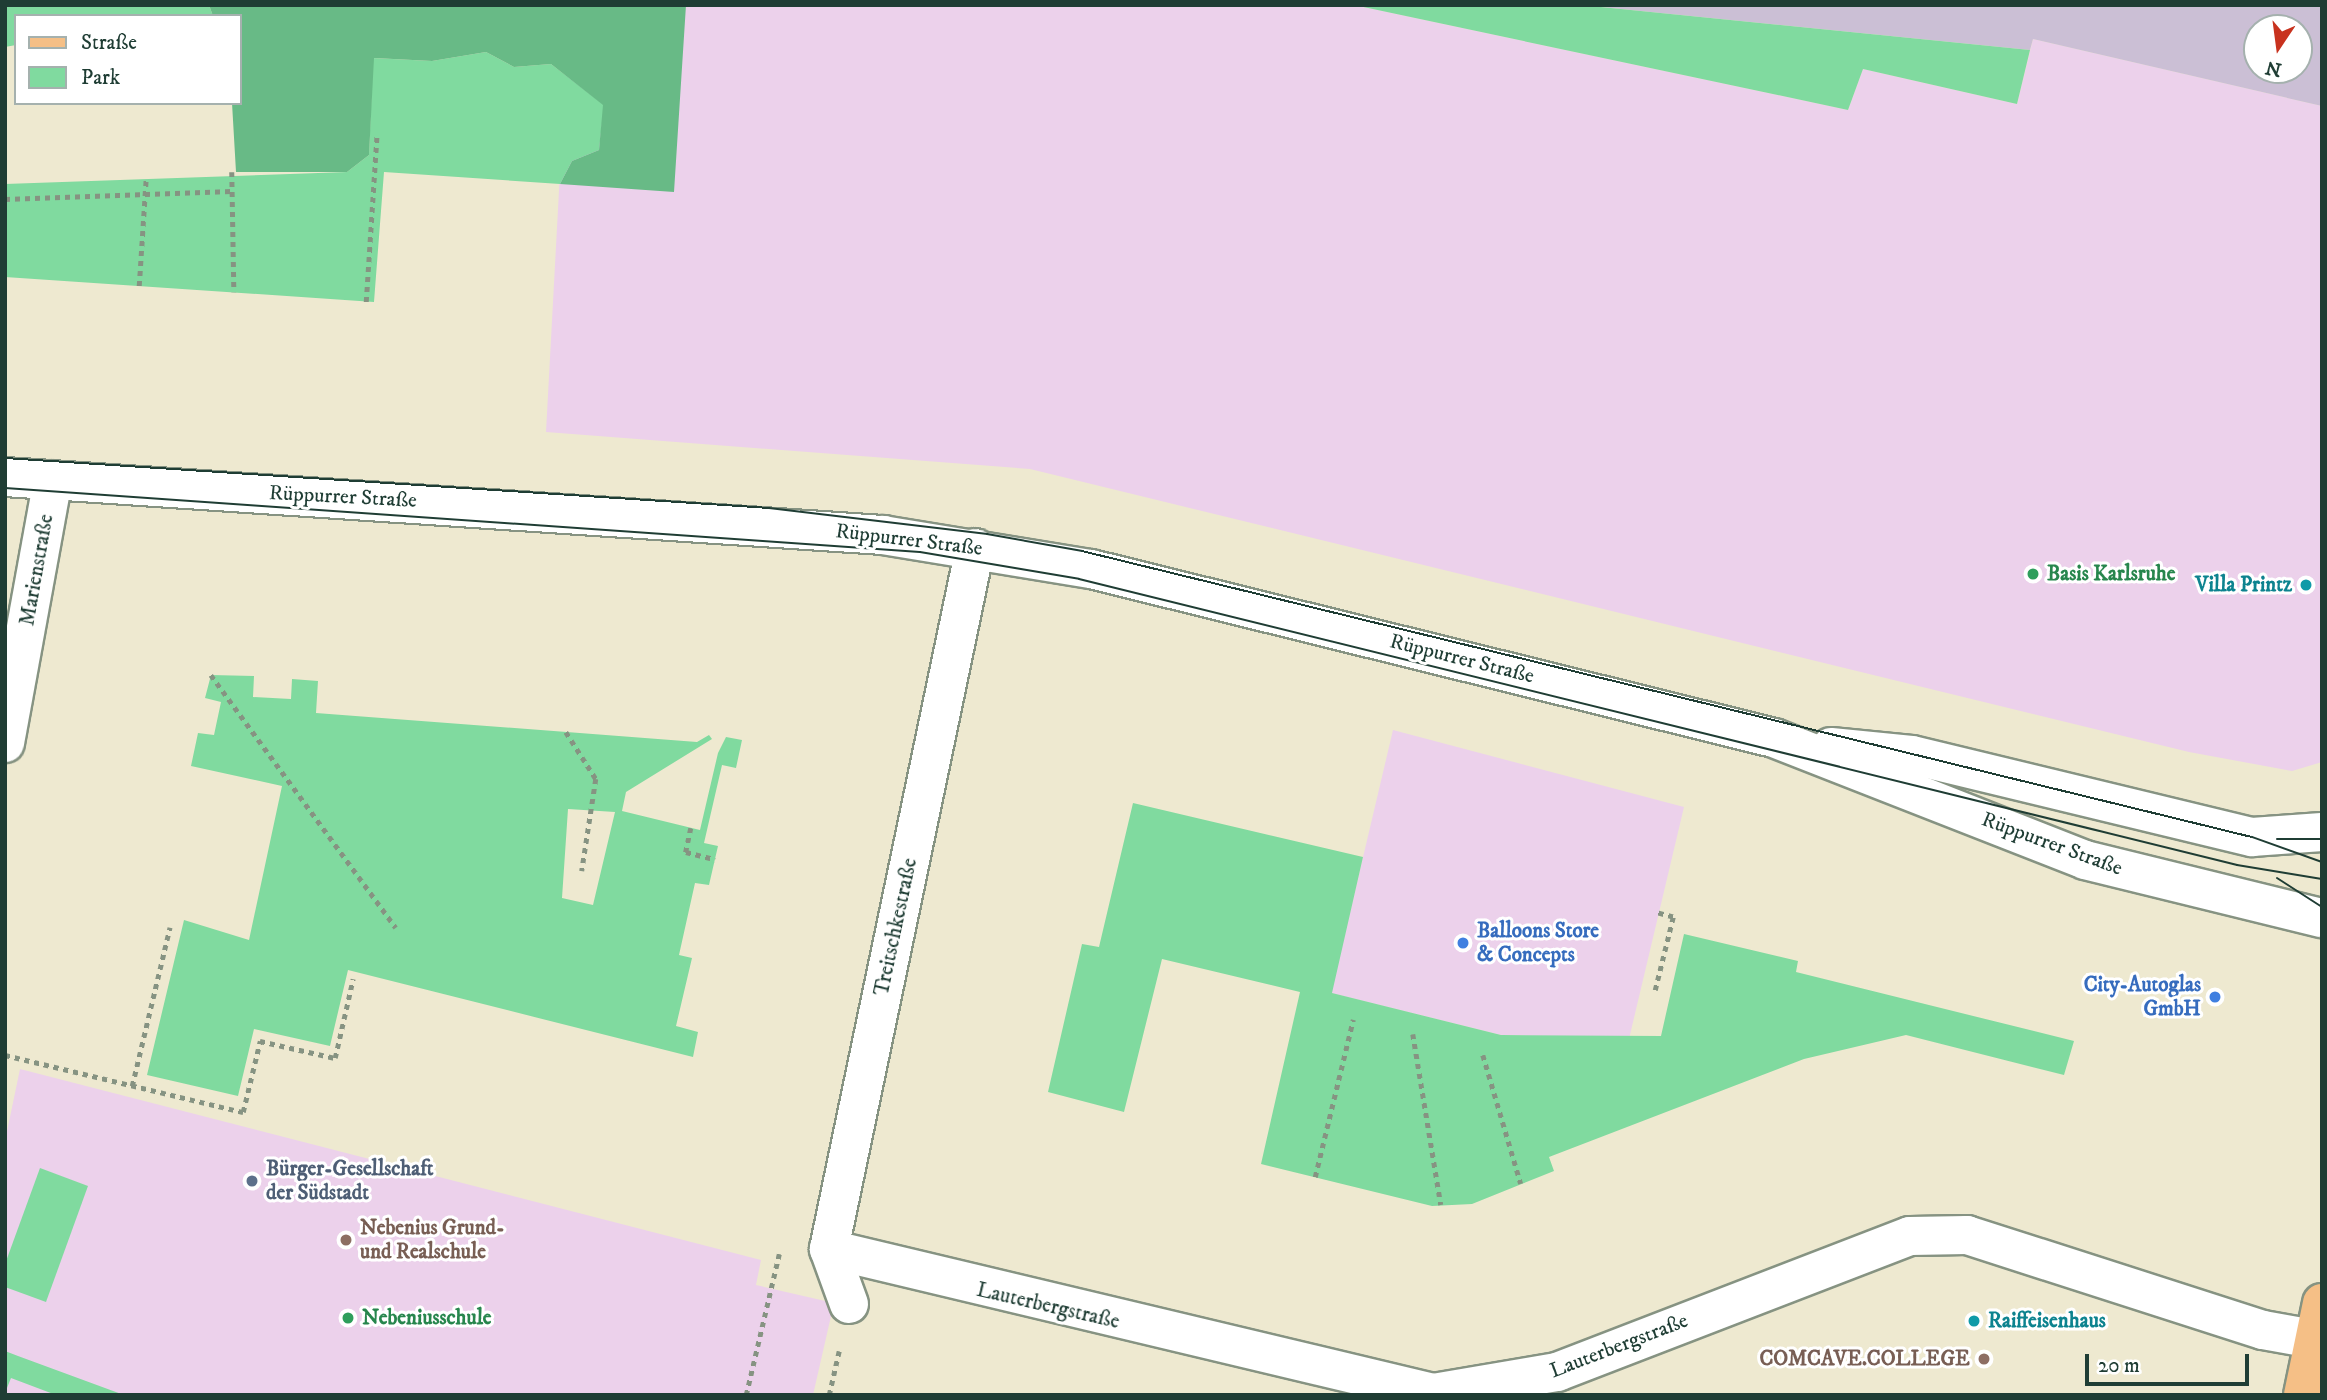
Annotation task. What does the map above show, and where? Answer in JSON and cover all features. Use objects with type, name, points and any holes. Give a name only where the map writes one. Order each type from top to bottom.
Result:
[{"type":"main road","points":[[2303,1395],[2322,1303]]},
{"type":"street","name":"Rüppurrer Straße","points":[[5,477],[769,525],[975,548],[1130,578],[1791,743],[2085,860],[2322,918]]},
{"type":"street","name":"Marienstraße","points":[[5,743],[53,480]]},
{"type":"street","name":"Treitschkestraße","points":[[829,1249],[975,548]]},
{"type":"street","name":"Rüppurrer Straße","points":[[1791,743],[1912,755],[2252,837],[2322,832]]},
{"type":"street","name":"Lauterbergstraße","points":[[829,1249],[1433,1392],[1557,1373],[1910,1236],[1968,1235],[2263,1330],[2313,1339]]},
{"type":"street","points":[[829,1249],[849,1304]]},
{"type":"path","points":[[366,302],[377,133]]},
{"type":"path","points":[[232,172],[234,292]]},
{"type":"path","points":[[139,286],[146,177]]},
{"type":"path","points":[[5,199],[146,190],[232,191]]},
{"type":"path","points":[[211,675],[396,928]]},
{"type":"path","points":[[566,732],[596,779],[582,871]]},
{"type":"path","points":[[691,828],[686,852],[715,859]]},
{"type":"path","points":[[1655,990],[1673,917],[1658,913]]},
{"type":"path","points":[[132,1086],[170,927]]},
{"type":"path","points":[[5,1055],[243,1112],[260,1041],[335,1058],[353,979]]},
{"type":"path","points":[[1315,1177],[1353,1020]]},
{"type":"path","points":[[1413,1034],[1441,1205]]},
{"type":"path","points":[[1483,1055],[1521,1184]]},
{"type":"path","points":[[746,1395],[779,1253]]},
{"type":"shaded area","points":[[569,5],[1354,5],[1848,110],[1863,69],[2017,104],[2033,39],[2322,106],[2322,762],[2292,771],[2189,752],[1030,469],[546,432]]},
{"type":"shaded area","points":[[1581,5],[2322,5],[2322,106],[2033,39],[2030,50]]},
{"type":"shaded area","points":[[1393,730],[1684,807],[1629,1039],[1501,1035],[1331,993]]},
{"type":"shaded area","name":"Nebenius Grund- und Realschule","points":[[20,1069],[761,1260],[756,1285],[834,1303],[813,1395],[5,1395],[5,1141]]},
{"type":"green space","points":[[209,5],[212,14],[14,14],[14,45],[5,47],[5,7]]},
{"type":"green space","points":[[209,5],[686,5],[674,192],[560,184],[572,161],[599,150],[603,105],[551,64],[514,67],[486,52],[432,61],[374,58],[369,155],[347,172],[236,172],[232,105],[242,105],[242,14],[212,14]]},
{"type":"green space","points":[[1354,5],[1581,5],[2030,50],[2017,104],[1863,69],[1848,110]]},
{"type":"green space","points":[[486,52],[514,67],[551,64],[604,105],[599,150],[572,161],[560,184],[384,172],[374,302],[5,277],[5,184],[347,172],[369,155],[373,58],[432,61]]},
{"type":"green space","points":[[211,675],[254,676],[253,697],[291,699],[292,679],[318,681],[316,713],[697,742],[709,735],[712,739],[626,792],[622,811],[700,830],[718,753],[726,737],[742,740],[736,768],[722,765],[704,843],[718,846],[709,885],[695,883],[679,955],[692,958],[676,1026],[698,1032],[693,1057],[348,970],[330,1046],[254,1029],[238,1096],[147,1075],[184,920],[249,940],[282,786],[191,766],[198,733],[214,735],[221,702],[205,698]],"holes":[[[568,809],[615,812],[593,905],[562,898]]]},
{"type":"green space","points":[[1133,803],[1363,857],[1332,993],[1501,1035],[1661,1036],[1684,934],[1798,961],[1796,972],[2074,1041],[2064,1075],[1906,1035],[1804,1059],[1549,1157],[1554,1171],[1472,1204],[1432,1206],[1261,1164],[1300,992],[1162,959],[1124,1112],[1048,1092],[1082,944],[1099,947]]},
{"type":"green space","points":[[40,1168],[88,1186],[46,1302],[5,1287],[5,1264]]},
{"type":"green space","points":[[5,1351],[124,1395],[56,1395],[11,1378],[5,1393]]},
{"type":"tram line","points":[[5,458],[769,508],[987,534],[1082,551],[2252,837],[2322,862]]},
{"type":"tram line","points":[[5,488],[920,552],[1079,579],[2237,865],[2322,879]]},
{"type":"tram line","points":[[2277,839],[2322,839]]},
{"type":"tram line","points":[[2277,878],[2322,907]]},
{"type":"place","name":"Basis Karlsruhe","points":[[2033,574]]},
{"type":"place","name":"Villa Printz","points":[[2306,585]]},
{"type":"place","name":"Balloons Store & Concepts","points":[[1463,943]]},
{"type":"place","name":"City-Autoglas GmbH","points":[[2215,997]]},
{"type":"place","name":"Bürger-Gesellschaft der Südstadt","points":[[252,1181]]},
{"type":"place","name":"Nebenius Grund- und Realschule","points":[[346,1240]]},
{"type":"place","name":"Nebeniusschule","points":[[348,1318]]},
{"type":"place","name":"Raiffeisenhaus","points":[[1974,1321]]},
{"type":"place","name":"COMCAVE.COLLEGE","points":[[1984,1359]]}]
